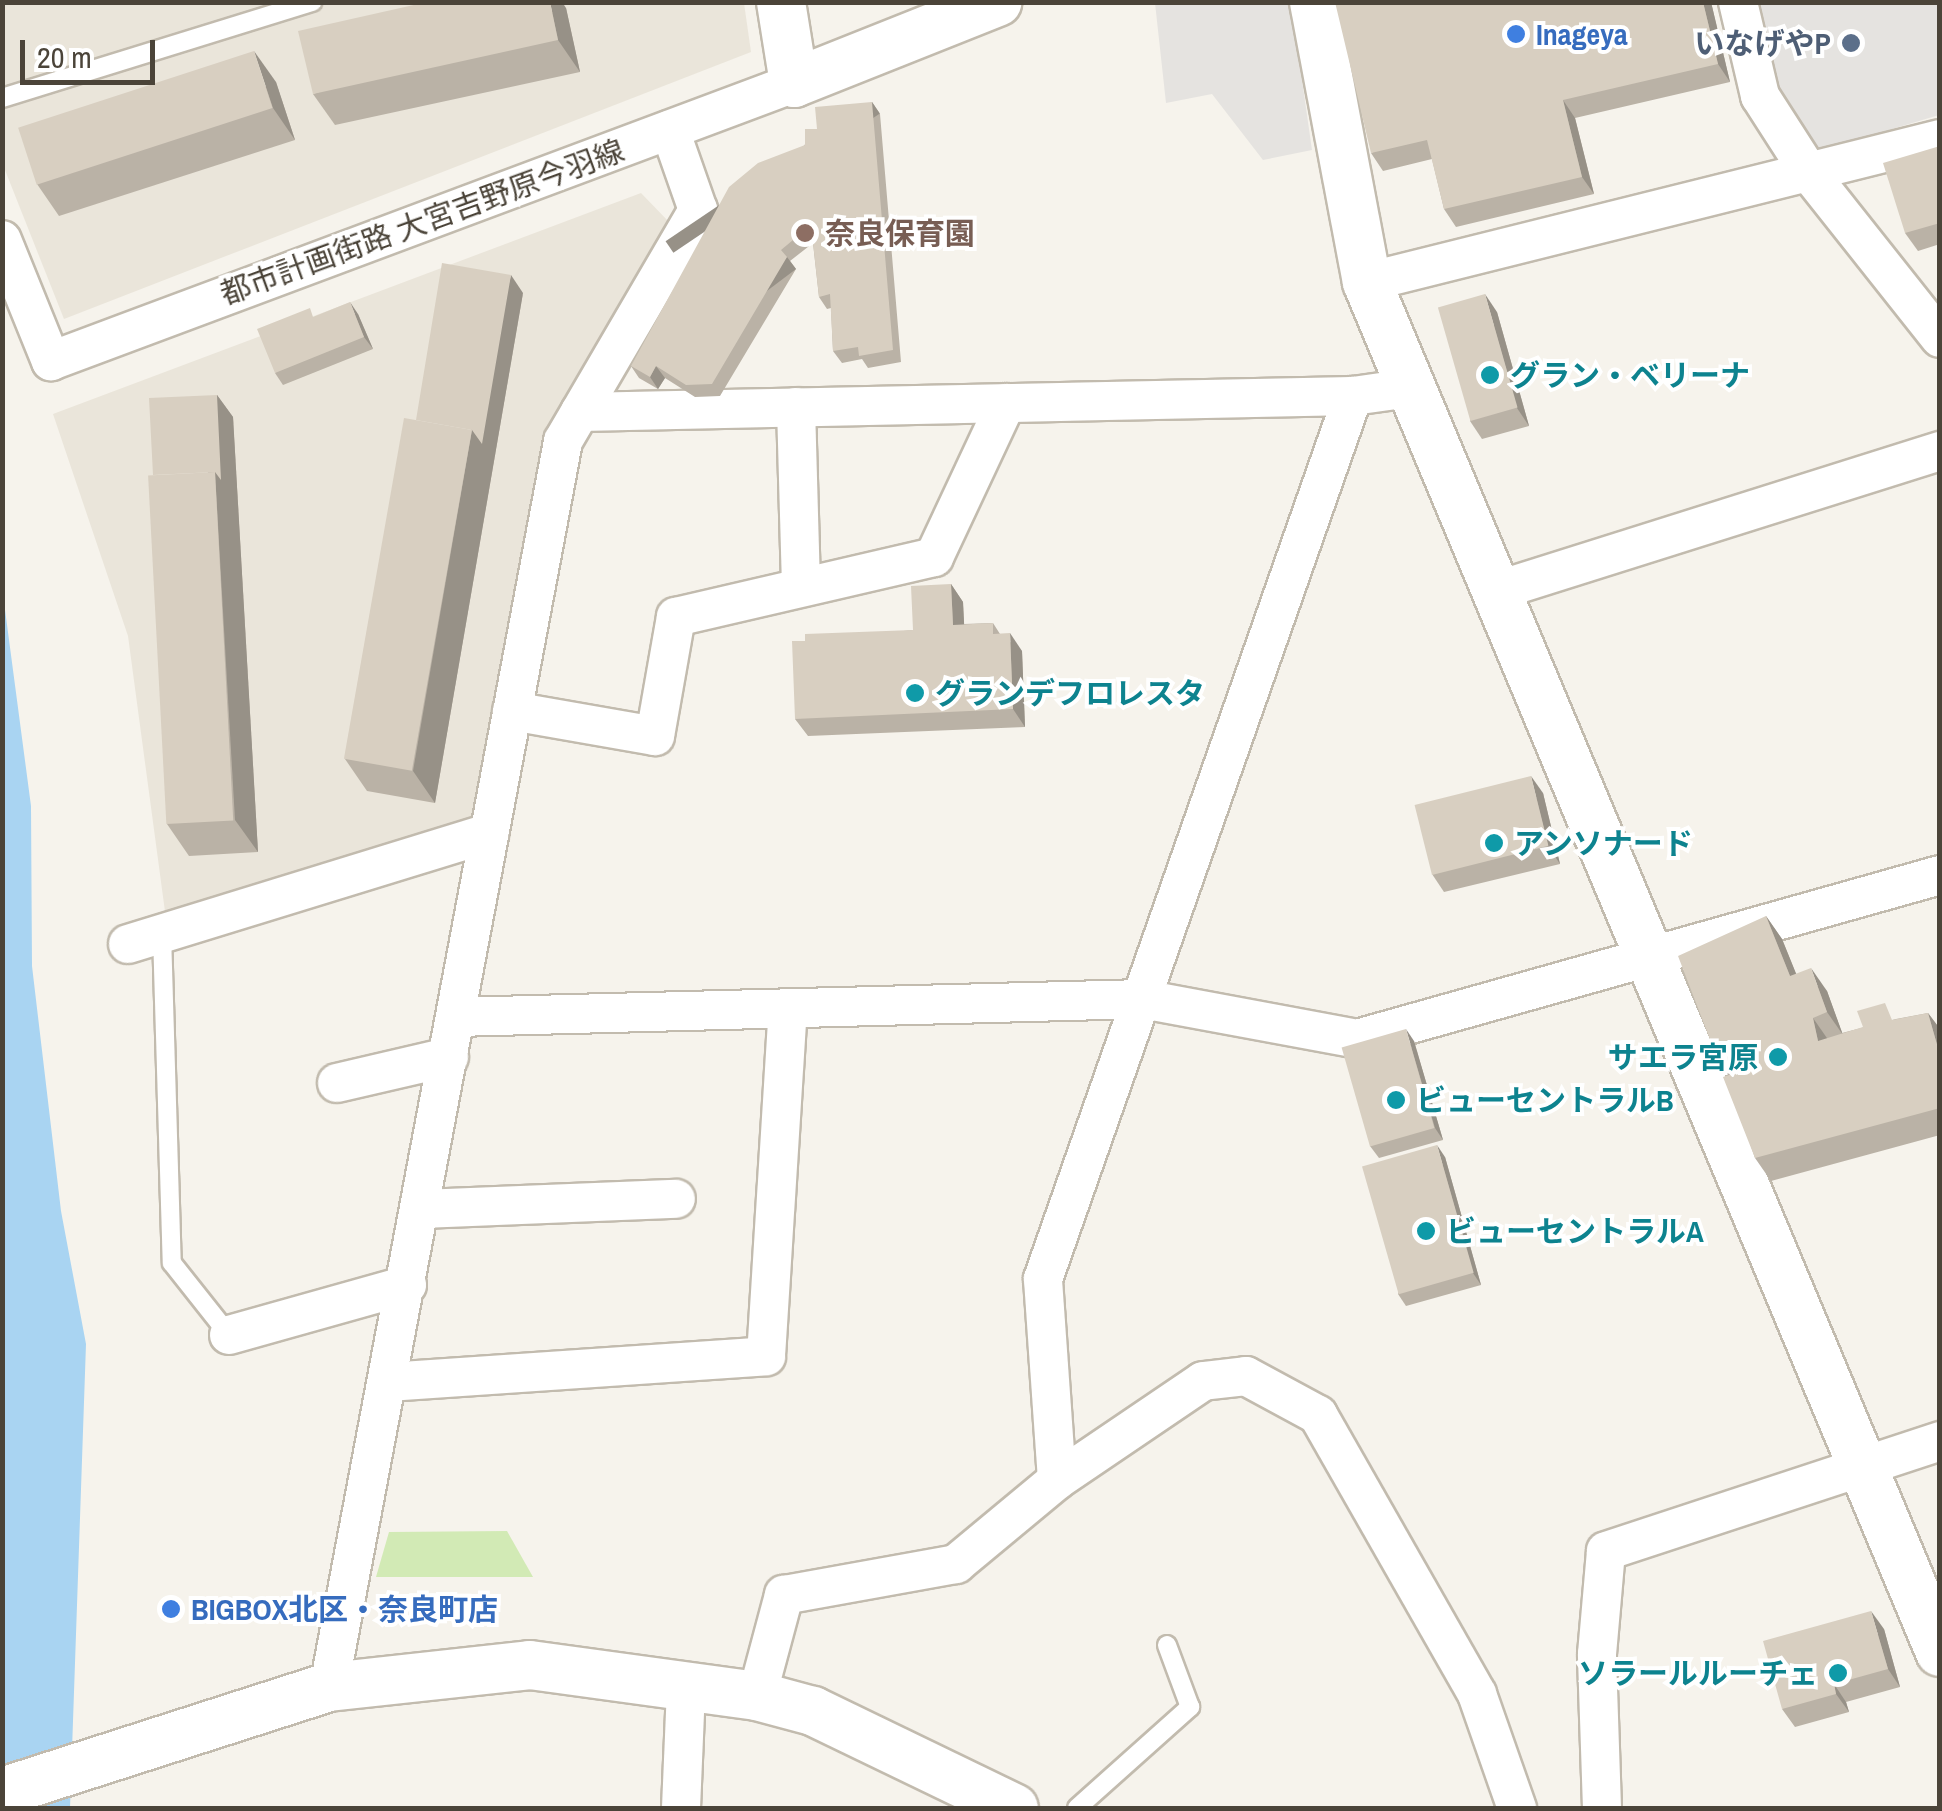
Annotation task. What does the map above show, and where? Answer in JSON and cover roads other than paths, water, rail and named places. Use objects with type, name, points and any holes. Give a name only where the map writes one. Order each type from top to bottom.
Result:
[{"type":"street","points":[[781,2],[794,84],[998,2]]},
{"type":"street","points":[[1314,2],[1368,282],[1940,1652]]},
{"type":"street","points":[[1738,2],[1760,96],[1810,174],[1940,338]]},
{"type":"street","name":"都市計画街路 大宮吉野原今羽線","points":[[2,240],[51,361],[794,84]]},
{"type":"street","points":[[329,1686],[422,1209],[563,440],[698,210],[670,130]]},
{"type":"street","points":[[1368,282],[1940,139]]},
{"type":"street","points":[[580,412],[1354,396],[1410,388]]},
{"type":"street","points":[[1057,1480],[1043,1279],[1354,396]]},
{"type":"street","points":[[512,712],[654,736],[676,617],[934,557],[1006,403]]},
{"type":"street","points":[[796,407],[801,587]]},
{"type":"street","points":[[1496,591],[1940,451]]},
{"type":"street","points":[[145,939],[489,833]]},
{"type":"street","points":[[456,1017],[1142,999],[1357,1039],[1648,954],[1940,875]]},
{"type":"street","points":[[388,1382],[766,1356],[788,1010]]},
{"type":"street","points":[[337,1083],[448,1057]]},
{"type":"street","points":[[422,1209],[676,1199]]},
{"type":"street","points":[[228,1335],[407,1285]]},
{"type":"street","points":[[756,1696],[784,1595],[956,1564],[1057,1480],[1203,1381],[1246,1376],[1318,1415],[1476,1694],[1517,1808]]},
{"type":"street","points":[[1602,1808],[1597,1654],[1606,1551],[1940,1441]]},
{"type":"street","points":[[2,1792],[329,1686],[530,1665],[756,1696],[813,1711],[1014,1808]]},
{"type":"street","points":[[681,1808],[686,1686]]},
{"type":"lane","points":[[2,98],[313,2]]},
{"type":"lane","points":[[145,939],[172,1262],[228,1335]]},
{"type":"lane","points":[[1077,1808],[1190,1707],[1166,1645]]},
{"type":"water","points":[[2,587],[31,806],[32,966],[61,1211],[86,1344],[70,1808],[3,1808]]},
{"type":"place","name":"Inageya","points":[[1516,34]]},
{"type":"place","name":"いなげやP","points":[[1851,43]]},
{"type":"place","name":"奈良保育園","points":[[805,233]]},
{"type":"place","name":"グラン・ベリーナ","points":[[1490,375]]},
{"type":"place","name":"グランデフロレスタ","points":[[915,693]]},
{"type":"place","name":"アンソナード","points":[[1494,843]]},
{"type":"place","name":"サエラ宮原","points":[[1778,1057]]},
{"type":"place","name":"ビューセントラルB","points":[[1396,1100]]},
{"type":"place","name":"ビューセントラルA","points":[[1426,1231]]},
{"type":"place","name":"BIGBOX北区・奈良町店","points":[[171,1609]]},
{"type":"place","name":"ソラールルーチェ","points":[[1838,1673]]}]
